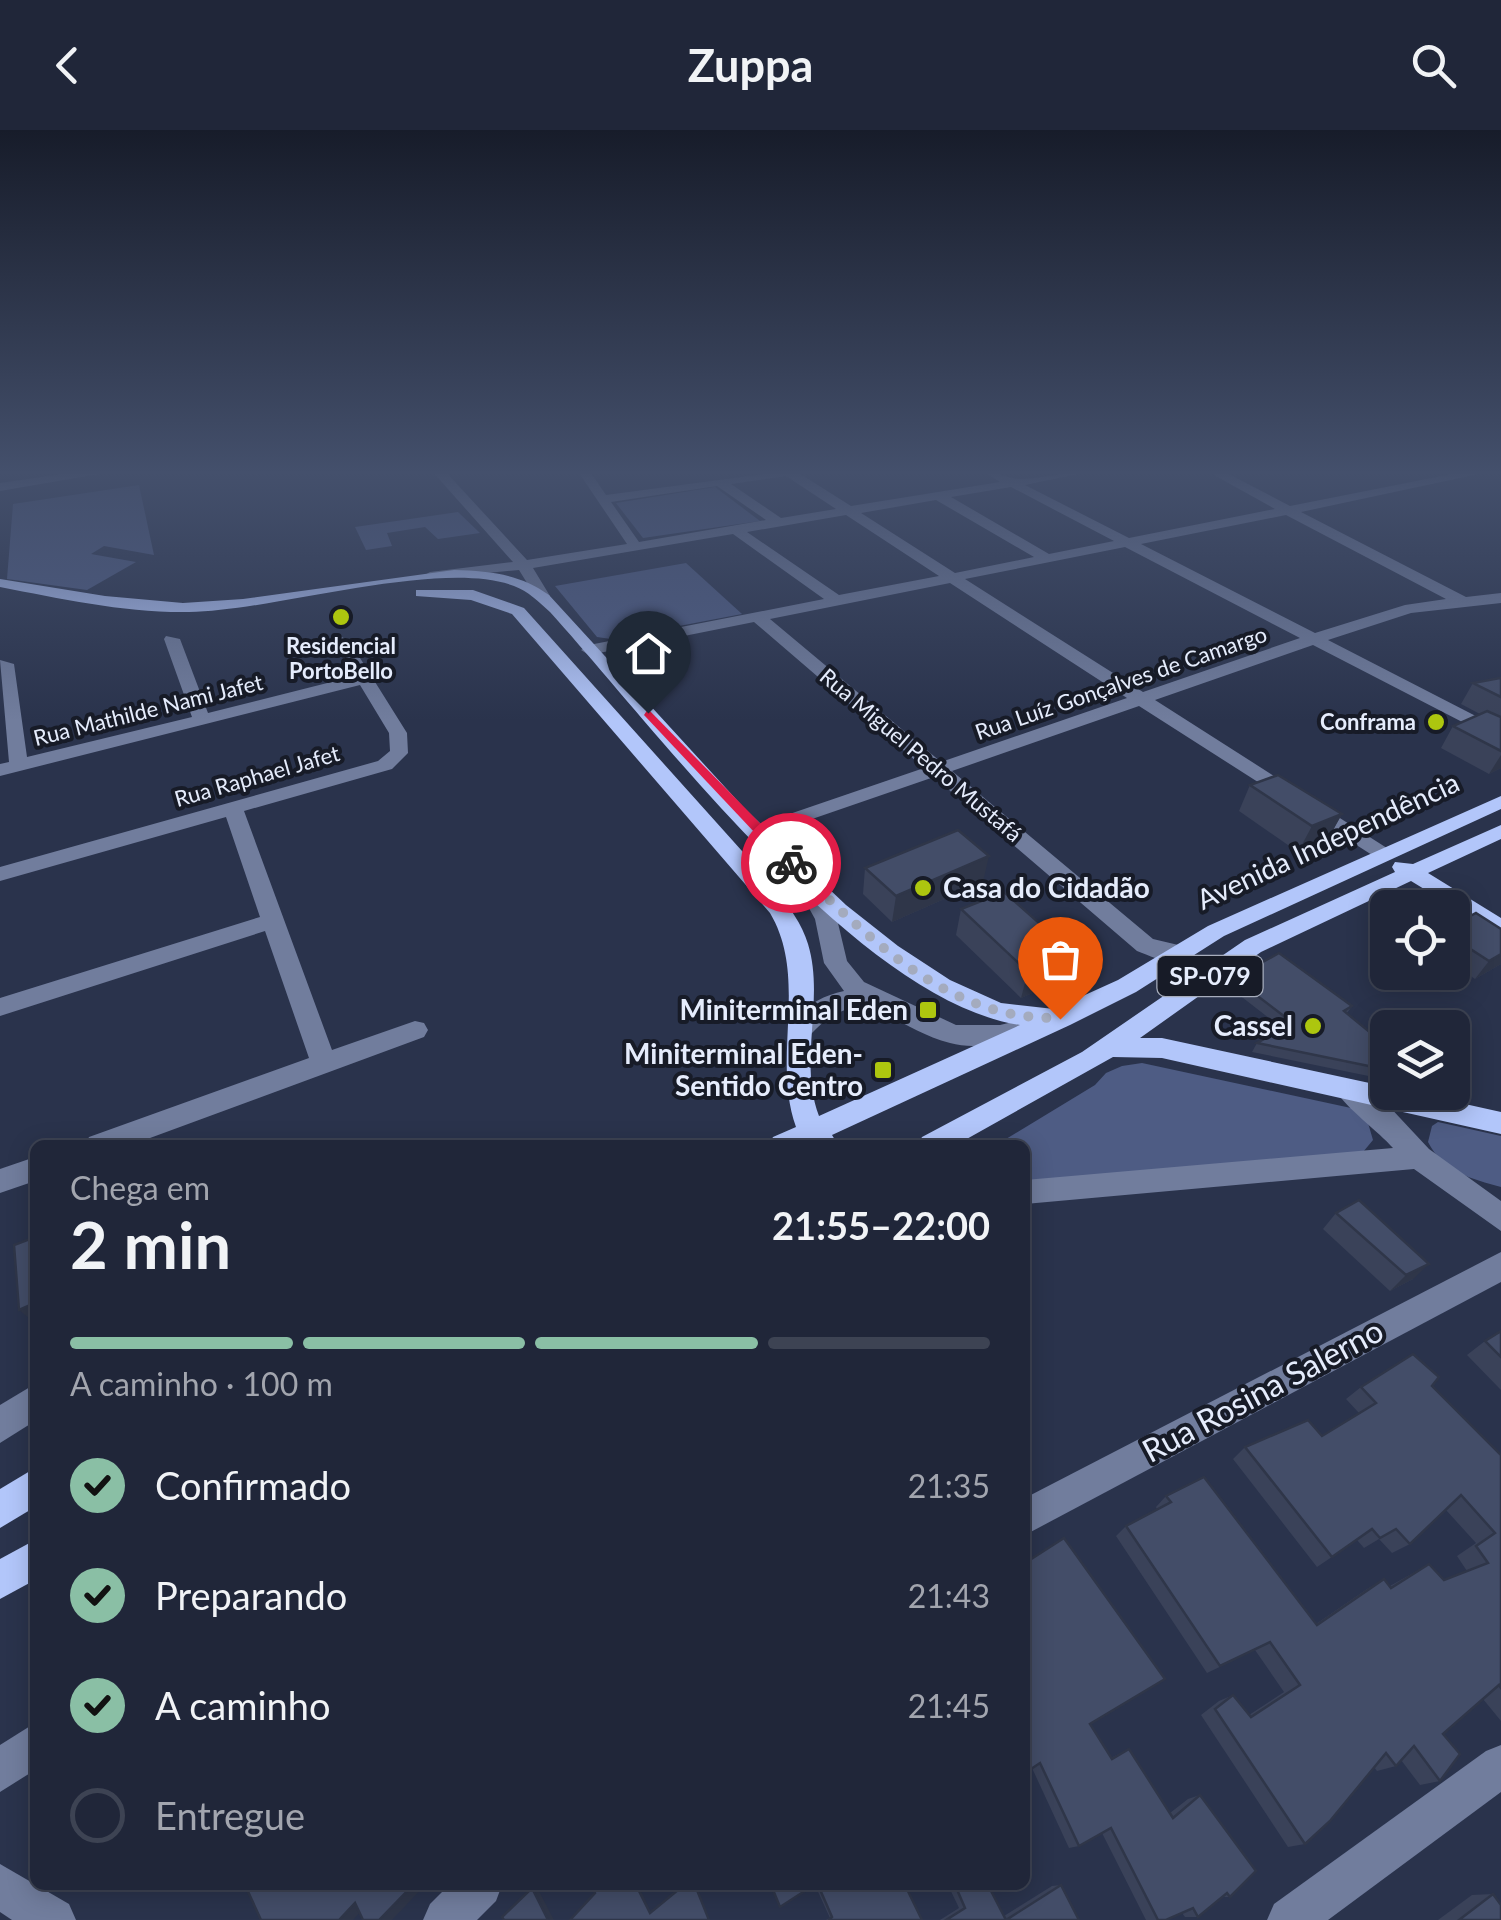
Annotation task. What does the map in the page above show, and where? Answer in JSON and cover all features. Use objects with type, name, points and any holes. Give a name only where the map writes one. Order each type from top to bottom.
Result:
[{"type":"main road","points":[[0,583],[174,608],[249,604],[413,579],[487,574],[521,582],[542,596],[762,835],[858,927],[922,974],[994,1010],[1060,1019]]},
{"type":"main road","points":[[314,610],[332,597],[375,585]]},
{"type":"main road","points":[[0,597],[166,621],[258,619],[409,594],[473,595],[506,605],[561,644],[589,650]]},
{"type":"main road","points":[[525,618],[748,870],[785,919],[798,951],[802,1026],[800,1106],[817,1139]]},
{"type":"main road","name":"Avenida Independência","points":[[817,1139],[1060,1019],[1183,954],[1216,931],[1501,802]]},
{"type":"main road","name":"SP-079","points":[[941,1140],[1111,1047],[1253,946],[1501,831]]},
{"type":"main road","points":[[748,870],[750,854],[762,835]]},
{"type":"main road","points":[[1383,854],[1501,928]]},
{"type":"main road","points":[[1111,1047],[1162,1048],[1501,1123]]},
{"type":"main road","points":[[0,1510],[30,1489]]},
{"type":"street","points":[[513,554],[542,596]]},
{"type":"street","points":[[413,579],[597,554]]},
{"type":"street","points":[[770,554],[836,600]]},
{"type":"street","points":[[915,554],[1383,854]]},
{"type":"street","points":[[1038,554],[1046,558]]},
{"type":"street","points":[[589,650],[1068,554]]},
{"type":"street","points":[[1146,554],[1501,736]]},
{"type":"street","points":[[1369,554],[1461,601]]},
{"type":"street","name":"Rua Luíz Gonçalves de Camargo","points":[[762,835],[780,824],[1410,608],[1501,598]]},
{"type":"street","name":"Rua Miguel Pedro Mustafá","points":[[758,617],[1145,945],[1165,954],[1183,954]]},
{"type":"street","points":[[172,640],[202,720]]},
{"type":"street","name":"Rua Raphael Jafet","points":[[0,874],[368,772],[399,753],[398,733],[342,642]]},
{"type":"street","points":[[6,664],[10,768]]},
{"type":"street","name":"Rua Mathilde Nami Jafet","points":[[10,768],[365,679]]},
{"type":"street","points":[[233,809],[324,1063]]},
{"type":"street","points":[[797,869],[826,919],[836,963],[855,988],[871,998],[954,1035],[1000,1034],[1060,1019]]},
{"type":"street","points":[[0,1006],[272,921]]},
{"type":"street","points":[[802,1026],[821,1007],[836,999],[871,998]]},
{"type":"street","points":[[114,1140],[415,1030]]},
{"type":"street","points":[[1350,1092],[1376,1111],[1418,1157],[1501,1218]]},
{"type":"street","points":[[1030,1192],[1418,1157]]},
{"type":"street","points":[[0,1181],[30,1170]]},
{"type":"street","name":"Rua Rosina Salerno","points":[[1030,1514],[1501,1266]]},
{"type":"street","points":[[0,1426],[30,1405]]},
{"type":"street","points":[[0,1584],[30,1564]]},
{"type":"street","points":[[0,1771],[30,1748]]},
{"type":"street","points":[[1290,1920],[1501,1766]]},
{"type":"street","points":[[0,1886],[53,1920]]},
{"type":"street","points":[[446,1920],[475,1890]]},
{"type":"shaded area","points":[[9,554],[92,554],[136,562],[87,590],[7,579]]},
{"type":"shaded area","points":[[686,563],[742,614],[611,639],[597,637],[555,586]]},
{"type":"shaded area","points":[[1142,1063],[1351,1108],[1368,1123],[1373,1140],[1363,1152],[1030,1182],[1030,1140],[1004,1140],[1122,1066]]},
{"type":"shaded area","points":[[1438,1122],[1501,1136],[1501,1187],[1469,1177],[1442,1161],[1428,1142],[1432,1126]]},
{"type":"building","points":[[1500,678],[1501,697],[1473,683]]},
{"type":"building","points":[[1487,711],[1501,717],[1501,751],[1453,726]]},
{"type":"building","points":[[1278,775],[1342,814],[1312,826],[1250,785]]},
{"type":"building","points":[[958,830],[989,856],[896,896],[865,868]]},
{"type":"building","points":[[1004,892],[1073,953],[1028,972],[961,909]]},
{"type":"building","points":[[1476,913],[1501,929],[1501,954],[1489,961],[1470,949],[1470,916]]},
{"type":"building","name":"Cassel","points":[[1279,953],[1352,1006],[1344,1011],[1370,1032],[1370,1066],[1257,1043],[1293,1023],[1234,978]]},
{"type":"building","points":[[1359,1200],[1429,1264],[1406,1275],[1336,1213]]},
{"type":"building","points":[[30,1239],[30,1305],[19,1310],[14,1245]]},
{"type":"building","points":[[1501,1331],[1501,1357],[1485,1341]]},
{"type":"building","points":[[1413,1354],[1439,1377],[1432,1386],[1501,1455],[1501,1688],[1499,1685],[1443,1734],[1460,1754],[1440,1781],[1414,1746],[1396,1766],[1386,1753],[1330,1821],[1305,1844],[1215,1709],[1233,1695],[1251,1717],[1300,1685],[1270,1642],[1220,1666],[1126,1526],[1171,1502],[1166,1496],[1204,1477],[1317,1625],[1384,1579],[1391,1588],[1429,1564],[1444,1580],[1488,1563],[1476,1546],[1495,1533],[1461,1495],[1410,1544],[1396,1529],[1380,1538],[1372,1529],[1332,1557],[1245,1447],[1308,1420],[1322,1436],[1376,1403],[1361,1387]]},
{"type":"building","points":[[1064,1538],[1165,1679],[1090,1724],[1112,1759],[1129,1749],[1173,1818],[1200,1795],[1256,1871],[1230,1897],[1227,1893],[1198,1917],[1193,1908],[1158,1920],[1111,1828],[1079,1846],[1040,1763],[1030,1770],[1030,1560]]},
{"type":"building","points":[[1061,1885],[1079,1920],[1006,1920]]},
{"type":"building","points":[[247,1890],[408,1890],[379,1920],[363,1920],[355,1903],[339,1920],[261,1920]]},
{"type":"building","points":[[533,1890],[548,1920],[504,1920],[502,1917]]},
{"type":"building","points":[[594,1890],[638,1890],[650,1913],[678,1890],[697,1890],[709,1920],[570,1920],[595,1893]]},
{"type":"building","points":[[773,1890],[806,1890],[780,1907]]},
{"type":"building","points":[[820,1890],[907,1890],[922,1920],[829,1920],[832,1917]]},
{"type":"building","points":[[957,1890],[991,1890],[1006,1920],[946,1920],[965,1908]]},
{"type":"building","points":[[1493,1894],[1501,1905],[1501,1920],[1459,1920]]},
{"type":"way so far","points":[[791,863],[897,958],[956,994],[994,1010],[1060,1019]]},
{"type":"place","name":"Residencial PortoBello","points":[[341,617]]},
{"type":"place","name":"Conframa","points":[[1436,722]]},
{"type":"place","name":"Casa do Cidadão","points":[[923,888]]},
{"type":"place","name":"Miniterminal Eden","points":[[928,1010]]},
{"type":"place","name":"Cassel","points":[[1313,1026]]},
{"type":"place","name":"Miniterminal Eden- Sentido Centro","points":[[883,1070]]},
{"type":"route","points":[[648,713],[791,863]]}]
